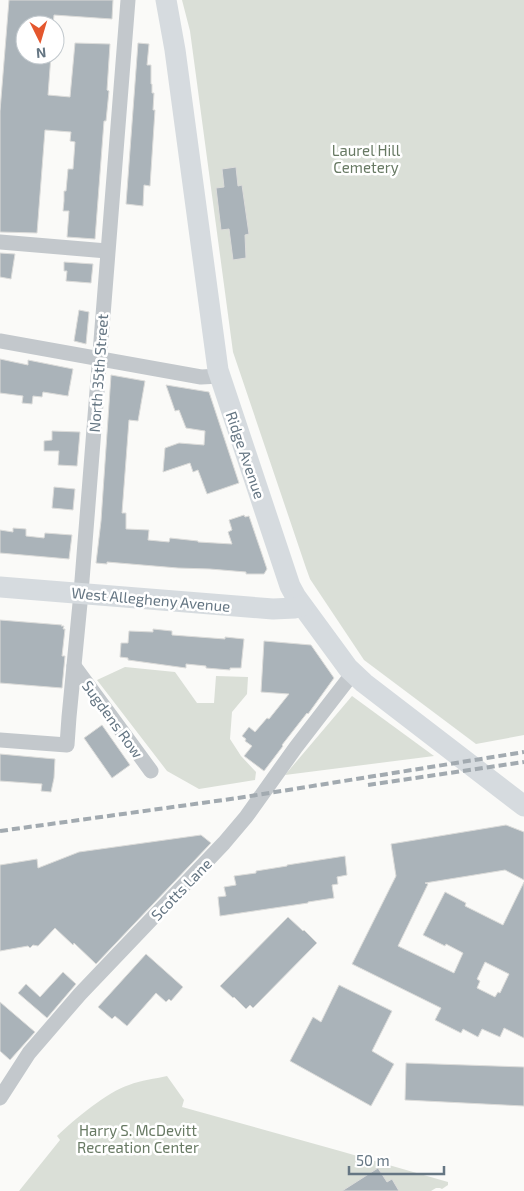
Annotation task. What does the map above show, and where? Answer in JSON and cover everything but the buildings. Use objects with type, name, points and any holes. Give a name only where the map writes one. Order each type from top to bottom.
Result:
[{"type":"main road","name":"Ridge Avenue","points":[[166,0],[176,50],[220,376],[286,574],[302,606],[353,673],[524,806]]},
{"type":"main road","name":"West Allegheny Avenue","points":[[0,587],[273,609],[302,606]]},
{"type":"street","name":"North 35th Street","points":[[0,740],[67,746],[128,0]]},
{"type":"street","points":[[0,242],[107,251]]},
{"type":"street","points":[[0,341],[201,377],[220,376]]},
{"type":"street","name":"Sugdens Row","points":[[74,666],[151,771]]},
{"type":"street","name":"Scotts Lane","points":[[0,1098],[35,1045],[80,994],[221,846],[246,817],[296,747],[353,673]]},
{"type":"green space","name":"Laurel Hill Cemetery","points":[[182,0],[524,0],[524,735],[476,744],[364,660],[310,579],[233,352],[190,31]]},
{"type":"green space","points":[[125,667],[175,672],[197,703],[214,703],[216,676],[248,677],[247,694],[232,712],[230,739],[241,756],[256,772],[255,780],[199,789],[167,771],[97,680]]},
{"type":"green space","points":[[352,696],[434,756],[285,775]]},
{"type":"green space","name":"Harry S. McDevitt Recreation Center","points":[[167,1076],[184,1100],[182,1107],[448,1182],[448,1185],[442,1189],[436,1188],[431,1191],[19,1191],[60,1140],[57,1136],[92,1107],[120,1089],[138,1082]]},
{"type":"railway","points":[[0,831],[238,798],[524,752]]},
{"type":"railway","points":[[368,785],[524,762]]}]
